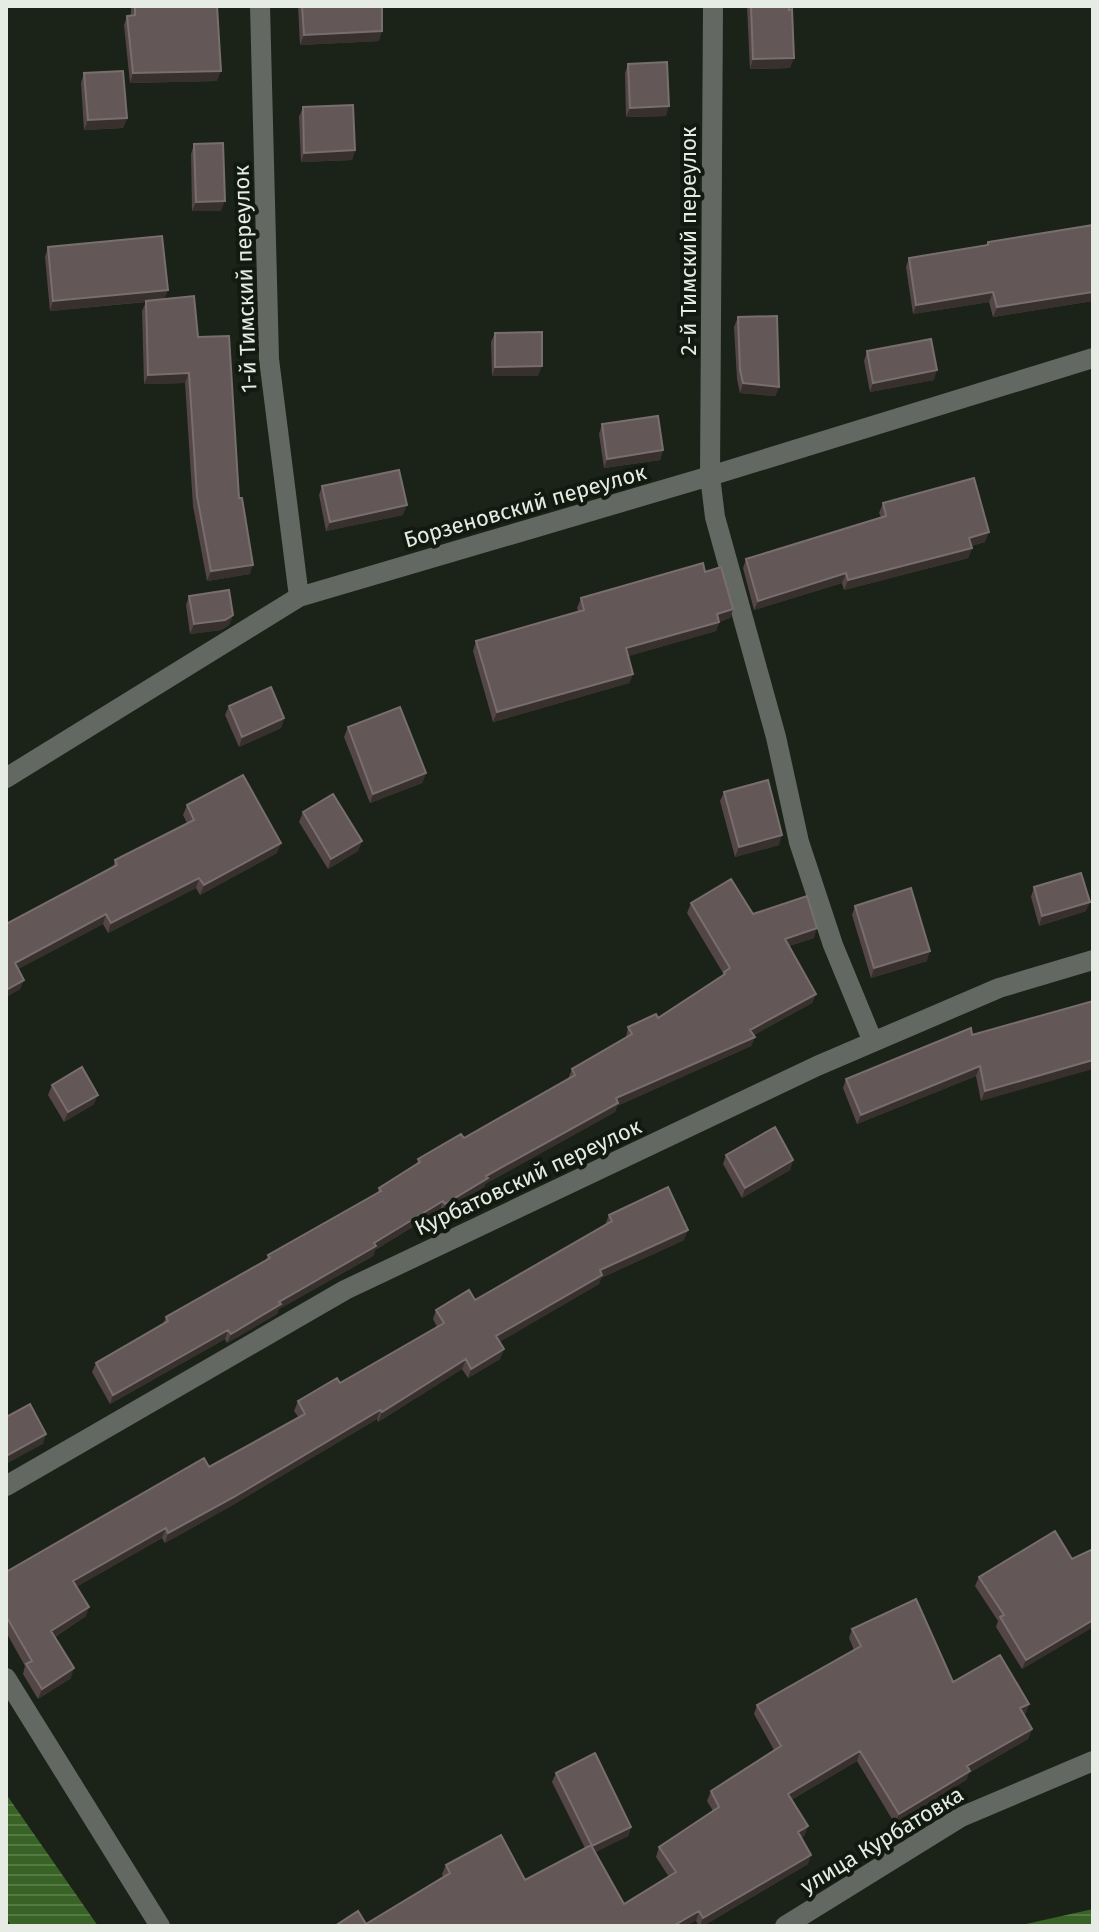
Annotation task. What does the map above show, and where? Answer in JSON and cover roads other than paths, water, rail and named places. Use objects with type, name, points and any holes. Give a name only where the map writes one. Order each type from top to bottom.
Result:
[{"type":"street","name":"1-й Тимский переулок","points":[[260,6],[269,359],[299,597]]},
{"type":"street","name":"2-й Тимский переулок","points":[[713,6],[710,476],[715,517],[776,737],[799,842],[833,945],[873,1042]]},
{"type":"street","name":"Борзеновский переулок","points":[[6,778],[299,597],[710,476],[1093,358]]},
{"type":"street","name":"Курбатовский переулок","points":[[6,1486],[345,1290],[817,1066],[999,988],[1093,960]]},
{"type":"street","points":[[6,1678],[160,1926]]},
{"type":"street","name":"улица Курбатовка","points":[[785,1926],[961,1817],[1093,1761]]}]
